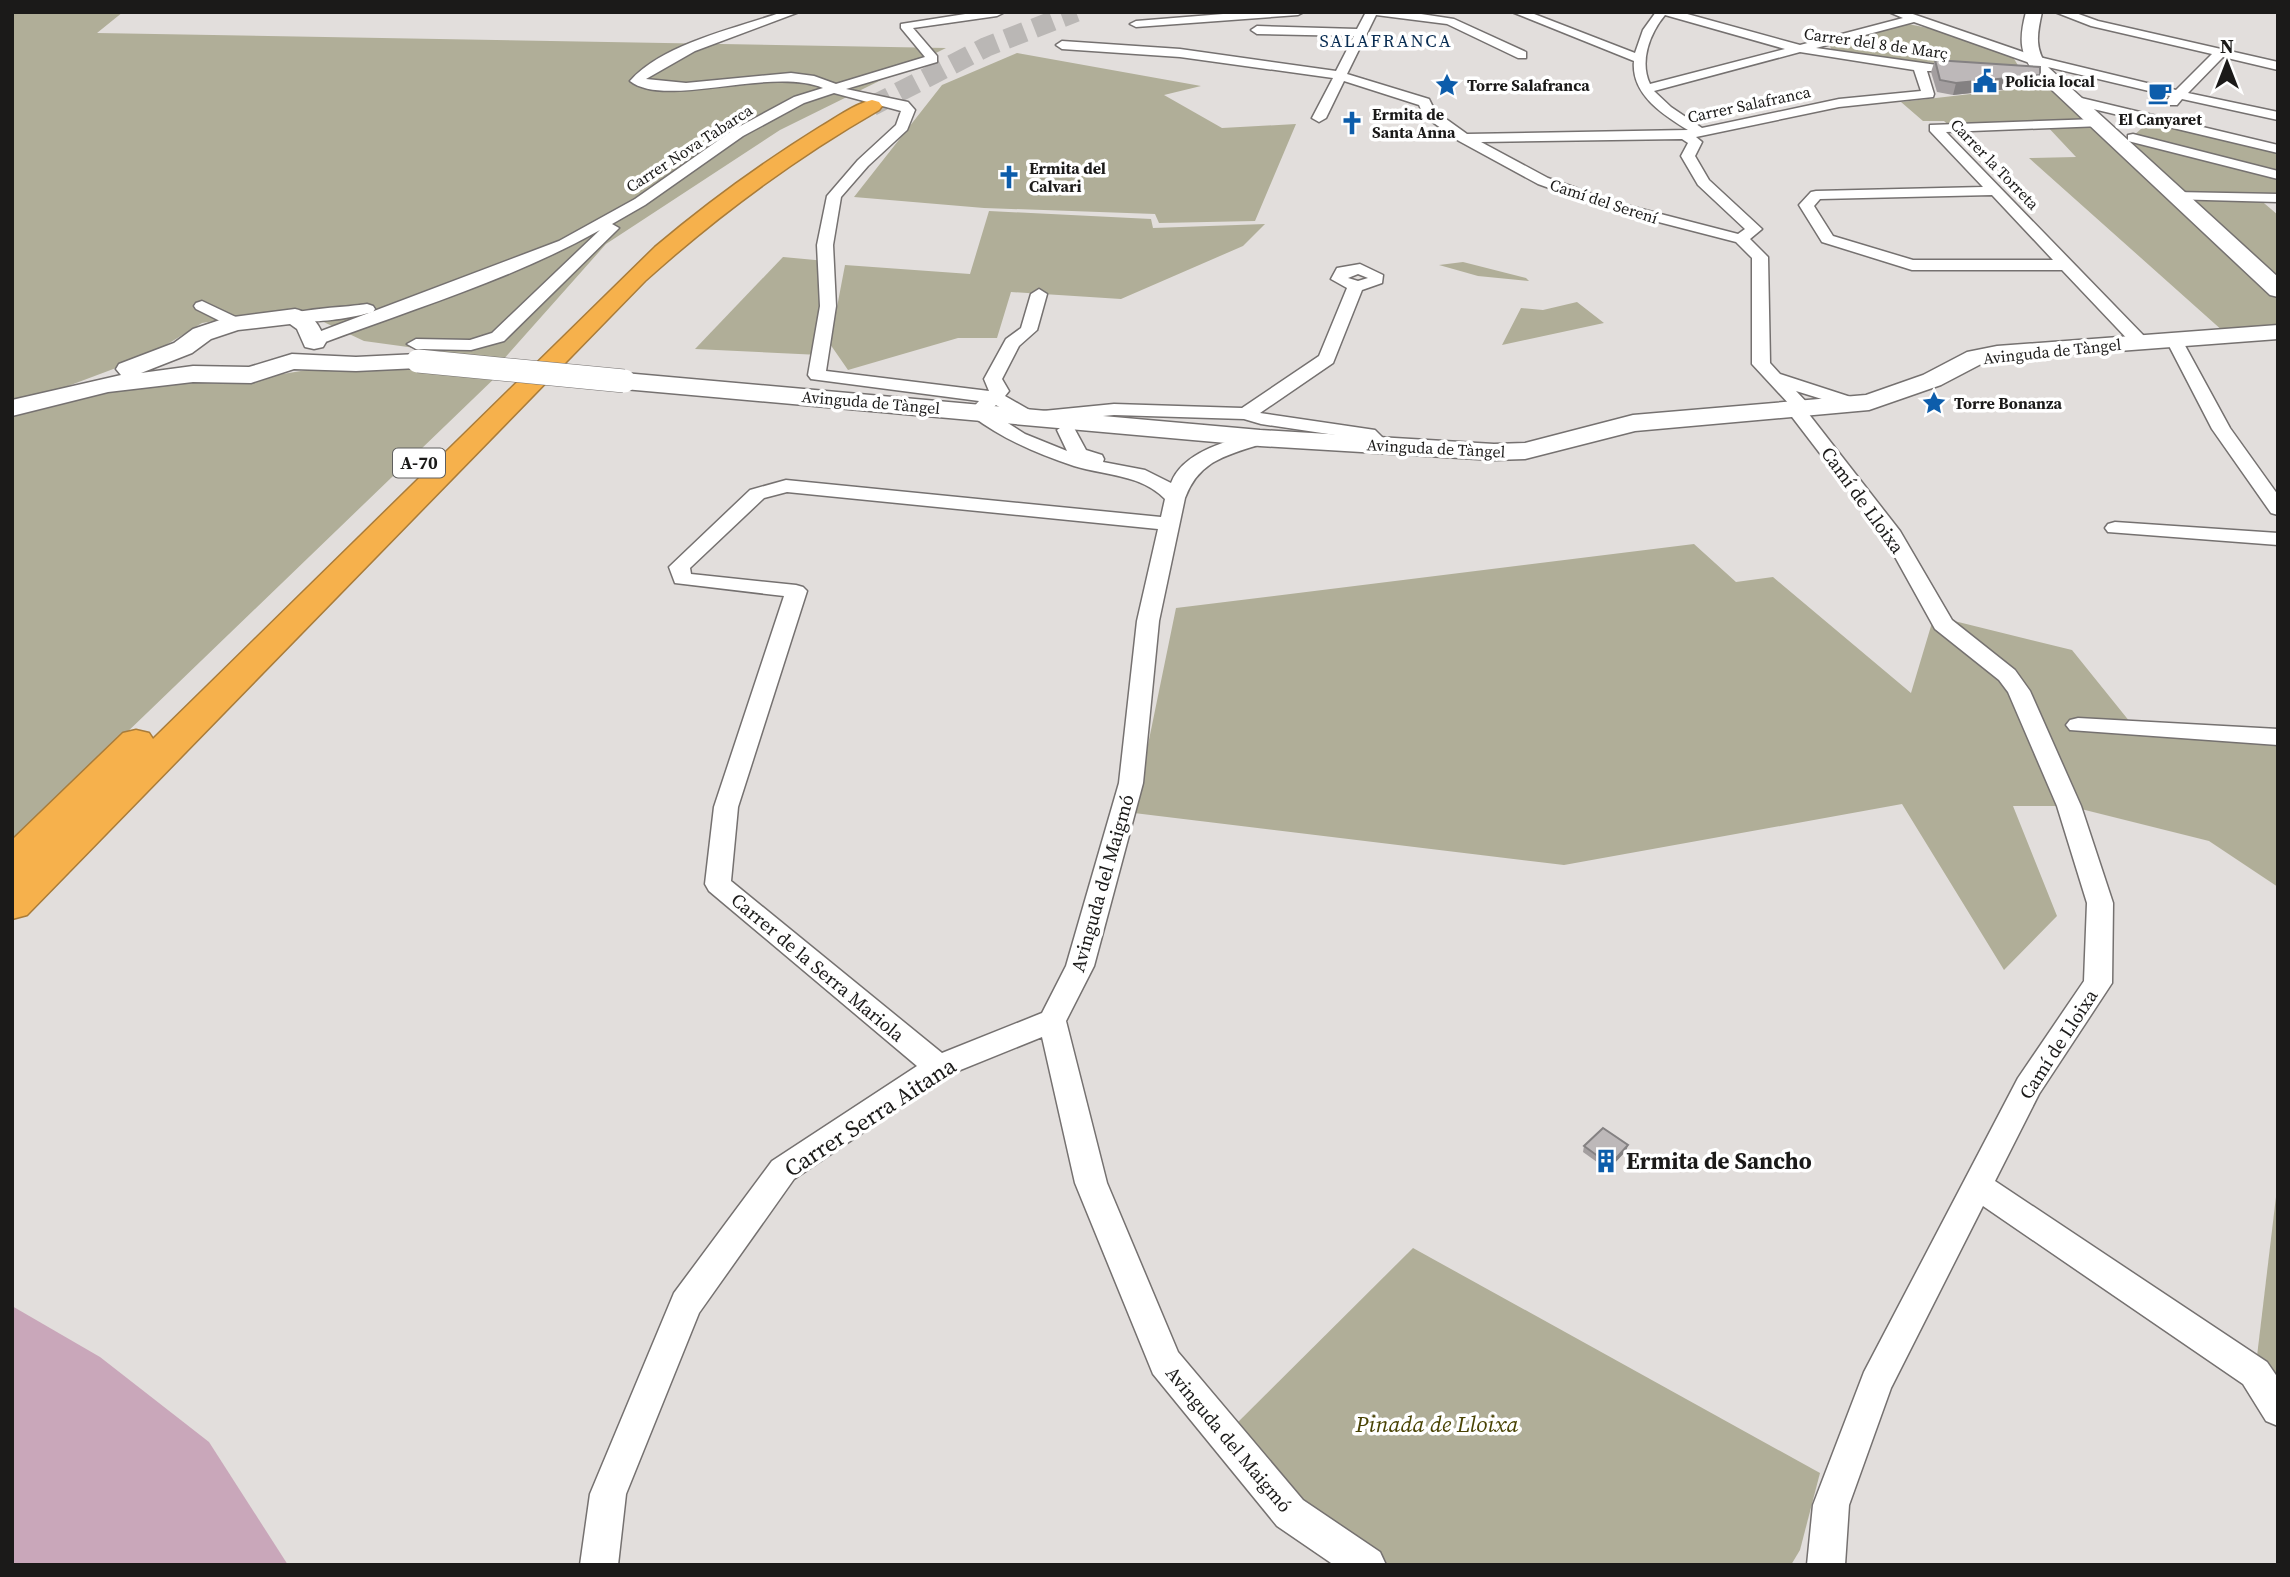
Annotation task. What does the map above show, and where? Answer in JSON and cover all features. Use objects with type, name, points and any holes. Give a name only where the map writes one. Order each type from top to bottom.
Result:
[{"type":"highway","name":"A-70","points":[[12,864],[626,261],[663,229],[729,180],[855,99]]},
{"type":"highway","name":"A-70","points":[[12,904],[636,276],[680,235],[855,99]]},
{"type":"main road","points":[[2034,12],[2026,41],[2040,72],[2097,123],[2127,142],[2175,197],[2278,290]]},
{"type":"main road","points":[[59,395],[183,348],[202,334],[234,323],[295,316],[308,326],[314,341]]},
{"type":"main road","name":"Avinguda de Tàngel","points":[[417,353],[624,381],[991,400],[1029,424],[1483,452],[1525,450],[1633,423],[1854,404],[1897,393],[1932,380],[1976,357],[1997,353],[2278,332]]},
{"type":"main road","points":[[292,361],[314,341],[417,353]]},
{"type":"main road","points":[[183,348],[178,362],[193,374]]},
{"type":"main road","points":[[12,408],[108,384],[193,374],[251,374],[292,361],[356,364],[417,353]]},
{"type":"street","name":"Carrer Nova Tabarca","points":[[793,12],[720,37],[669,59],[636,80],[654,86],[697,86],[803,75],[820,79],[855,99]]},
{"type":"street","points":[[1180,53],[1143,33],[1134,18],[1298,12]]},
{"type":"street","points":[[1319,118],[1372,12]]},
{"type":"street","points":[[1378,12],[1450,21],[1522,55]]},
{"type":"street","points":[[1518,12],[1639,59]]},
{"type":"street","points":[[1665,12],[1648,28],[1639,59],[1639,77],[1663,109],[1701,133]]},
{"type":"street","name":"Carrer del 8 de Març","points":[[1665,12],[1801,49],[1944,69]]},
{"type":"street","points":[[1684,18],[1706,12]]},
{"type":"street","points":[[1895,12],[2040,72],[2063,76],[2094,76]]},
{"type":"street","points":[[2062,12],[2095,24],[2278,66]]},
{"type":"street","points":[[997,13],[905,26],[933,58],[855,99],[845,93],[903,104],[908,110],[902,127],[863,163],[834,196],[825,245],[828,306],[817,375],[991,400],[993,379],[1012,343],[1029,330],[1040,294]]},
{"type":"street","points":[[1646,89],[1914,19]]},
{"type":"street","points":[[1257,30],[1361,33]]},
{"type":"street","name":"Camí del Serení","points":[[1062,46],[1180,53],[1342,76],[1424,102],[1429,113],[1464,138],[1543,181],[1613,206],[1741,239]]},
{"type":"street","points":[[2127,142],[2180,95],[2220,52]]},
{"type":"street","name":"Carrer Salafranca","points":[[1464,138],[1701,133],[1839,103],[1928,94],[1919,67]]},
{"type":"street","points":[[2040,72],[2094,76],[2278,116]]},
{"type":"street","name":"Carrer Nova Tabarca","points":[[453,289],[564,244],[635,205],[738,134],[799,100],[855,99]]},
{"type":"street","points":[[2073,100],[2278,149]]},
{"type":"street","name":"Carrer la Torreta","points":[[2097,123],[1935,128],[2140,342]]},
{"type":"street","points":[[1685,135],[1695,142],[1688,156],[1703,182],[1754,229],[1741,239],[1760,257],[1761,363],[1800,409]]},
{"type":"street","points":[[2127,142],[2278,175]]},
{"type":"street","points":[[1997,191],[1816,195],[1805,205],[1827,239],[1912,265],[2069,265]]},
{"type":"street","points":[[2175,197],[2278,198]]},
{"type":"street","points":[[2257,198],[2278,215]]},
{"type":"street","points":[[417,353],[471,345],[498,337],[635,205]]},
{"type":"street","points":[[1246,414],[1327,359],[1356,285]]},
{"type":"street","points":[[295,316],[343,314],[453,289]]},
{"type":"street","points":[[314,341],[453,289]]},
{"type":"street","points":[[202,306],[234,323]]},
{"type":"street","points":[[2174,340],[2221,429],[2278,509]]},
{"type":"street","points":[[1774,377],[1854,404]]},
{"type":"street","points":[[1029,424],[1066,411],[1113,408],[1246,414],[1261,419],[1368,434],[1382,446]]},
{"type":"street","name":"Camí de Lloixa","points":[[1800,409],[1892,535],[1943,624],[2007,675],[2019,691],[2069,806],[2100,903],[2098,983],[2028,1086],[1876,1383],[1831,1505],[1825,1564]]},
{"type":"street","points":[[1029,424],[1098,466],[1130,471],[1159,481],[1176,499]]},
{"type":"street","points":[[1070,425],[1078,454],[1112,464],[1166,471],[1176,499]]},
{"type":"street","points":[[1176,499],[1205,457],[1260,438]]},
{"type":"street","name":"Carrer de la Serra Mariola","points":[[938,1066],[718,884],[726,807],[796,591],[682,579],[679,567],[757,494],[786,486],[1176,499]]},
{"type":"street","name":"Avinguda del Maigmó","points":[[1176,499],[1149,621],[1131,783],[1080,966],[1052,1021],[1091,1183],[1165,1363],[1290,1513],[1367,1565]]},
{"type":"street","points":[[2115,527],[2278,539]]},
{"type":"street","points":[[2078,725],[2278,737]]},
{"type":"street","name":"Carrer Serra Aitana","points":[[599,1565],[608,1494],[686,1304],[783,1170],[938,1066],[1052,1021]]},
{"type":"street","points":[[1977,1185],[2255,1373],[2278,1409]]},
{"type":"green space","points":[[12,12],[123,12],[97,33],[946,48],[780,130],[606,244],[503,360],[364,341],[294,308],[202,323],[148,356],[60,389],[12,402]]},
{"type":"green space","points":[[1908,24],[1948,32],[2011,54],[2019,67],[1902,60],[1832,50],[1829,45]]},
{"type":"green space","points":[[1017,53],[1201,86],[1164,95],[1222,128],[1296,124],[1255,221],[1159,223],[1155,214],[984,208],[854,197],[942,85]]},
{"type":"green space","points":[[2051,87],[2086,122],[2122,146],[2152,119],[2278,149],[2278,198],[2258,198],[2278,215],[2278,331],[2224,332],[2029,158],[2076,157],[2045,124],[1952,128],[1944,121],[1923,121],[1901,102]]},
{"type":"green space","points":[[989,211],[1151,219],[1153,228],[1265,224],[1243,246],[1121,299],[1011,292],[997,338],[958,338],[848,370],[830,344],[845,265],[970,274]]},
{"type":"green space","points":[[783,257],[826,261],[820,355],[695,349]]},
{"type":"green space","points":[[1463,262],[1529,281],[1478,276],[1439,265]]},
{"type":"green space","points":[[1577,302],[1604,323],[1502,345],[1521,308],[1543,310]]},
{"type":"green space","points":[[354,368],[500,373],[12,843],[12,417],[97,395],[154,384],[178,381],[222,384],[307,370]]},
{"type":"green space","points":[[1694,544],[1736,582],[1773,577],[1911,693],[1934,616],[2072,650],[2130,722],[2278,735],[2278,887],[2209,841],[2069,806],[2013,806],[2057,916],[2004,970],[1902,804],[1564,865],[1134,813],[1176,608]]},
{"type":"green space","points":[[2278,1180],[2278,1409],[2255,1373]]},
{"type":"green space","name":"Pinada de Lloixa","points":[[1413,1248],[1820,1473],[1800,1550],[1791,1565],[1367,1565],[1225,1435]]},
{"type":"shaded area","points":[[12,1306],[100,1357],[209,1442],[288,1565],[12,1565]]},
{"type":"building","points":[[1935,60],[2040,67],[2040,75],[1956,83],[1940,80]]},
{"type":"building","name":"Ermita de Sancho","points":[[1603,1128],[1628,1145],[1610,1165],[1584,1146]]},
{"type":"tunnel","points":[[872,106],[986,47],[1076,12]]},
{"type":"place","name":"Policia local","points":[[1985,81]]},
{"type":"place","name":"Torre Salafranca","points":[[1447,85]]},
{"type":"place","name":"El Canyaret","points":[[2160,93]]},
{"type":"place","name":"Ermita de Santa Anna","points":[[1352,123]]},
{"type":"place","name":"Ermita del Calvari","points":[[1009,177]]},
{"type":"place","name":"Torre Bonanza","points":[[1934,403]]},
{"type":"place","name":"Ermita de Sancho","points":[[1606,1161]]},
{"type":"district","name":"SALAFRANCA","points":[[1386,41]]}]
